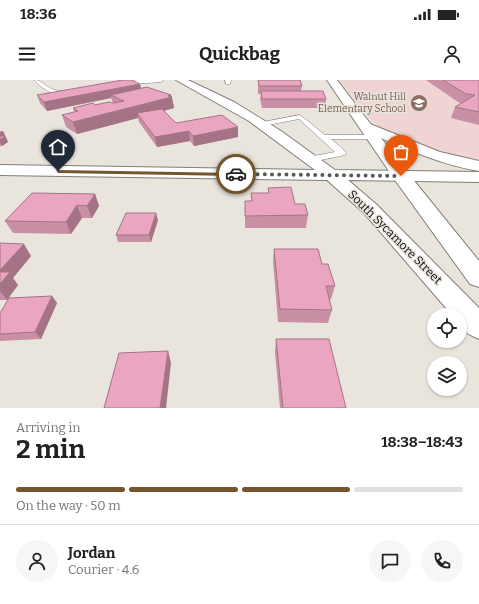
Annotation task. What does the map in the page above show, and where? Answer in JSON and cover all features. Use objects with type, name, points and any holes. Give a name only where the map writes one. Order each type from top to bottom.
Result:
[{"type":"street","name":"South Sycamore Street","points":[[181,80],[234,105],[263,124],[311,160],[368,207],[432,273],[479,327]]},
{"type":"street","points":[[332,80],[401,176],[479,278]]},
{"type":"street","points":[[369,131],[427,154],[454,162],[479,166]]},
{"type":"street","points":[[0,170],[479,177]]},
{"type":"lane","points":[[37,80],[51,92],[64,93],[78,90]]},
{"type":"lane","points":[[115,84],[161,80]]},
{"type":"lane","points":[[263,124],[300,117],[342,153],[311,160]]},
{"type":"lane","points":[[323,137],[369,131]]},
{"type":"shaded area","name":"Walnut Hill Elementary School","points":[[340,80],[479,80],[479,159],[459,156],[417,145],[377,126]]},
{"type":"building","points":[[123,80],[132,80],[140,84],[44,102],[37,95]]},
{"type":"building","points":[[258,80],[300,80],[302,86],[259,86]]},
{"type":"building","points":[[443,80],[479,80],[479,112],[455,107],[475,95],[466,94]]},
{"type":"building","points":[[147,87],[171,95],[168,96],[172,97],[73,122],[62,115],[78,111],[73,108],[93,103],[95,105],[124,101],[111,95]]},
{"type":"building","points":[[261,91],[323,91],[326,99],[262,99]]},
{"type":"building","points":[[162,109],[176,123],[222,115],[238,127],[193,136],[189,131],[155,137],[137,113]]},
{"type":"building","points":[[291,187],[295,204],[305,204],[308,215],[245,216],[245,201],[252,201],[251,193],[269,193],[268,188]]},
{"type":"building","points":[[32,193],[95,194],[87,206],[77,205],[66,222],[5,221]]},
{"type":"building","points":[[126,213],[156,213],[149,235],[116,235]]},
{"type":"building","points":[[0,243],[24,244],[0,270]]},
{"type":"building","points":[[274,249],[318,249],[322,264],[328,264],[335,286],[326,286],[332,310],[280,309]]},
{"type":"building","points":[[0,272],[10,272],[0,284]]},
{"type":"building","points":[[52,296],[35,332],[0,334],[0,313],[9,298]]},
{"type":"building","points":[[276,339],[329,339],[346,408],[283,408]]},
{"type":"building","points":[[168,351],[160,408],[104,408],[119,353]]},
{"type":"way so far","points":[[236,174],[401,176]]},
{"type":"place","name":"Walnut Hill Elementary School","points":[[419,103]]},
{"type":"route","points":[[58,171],[236,174]]}]
